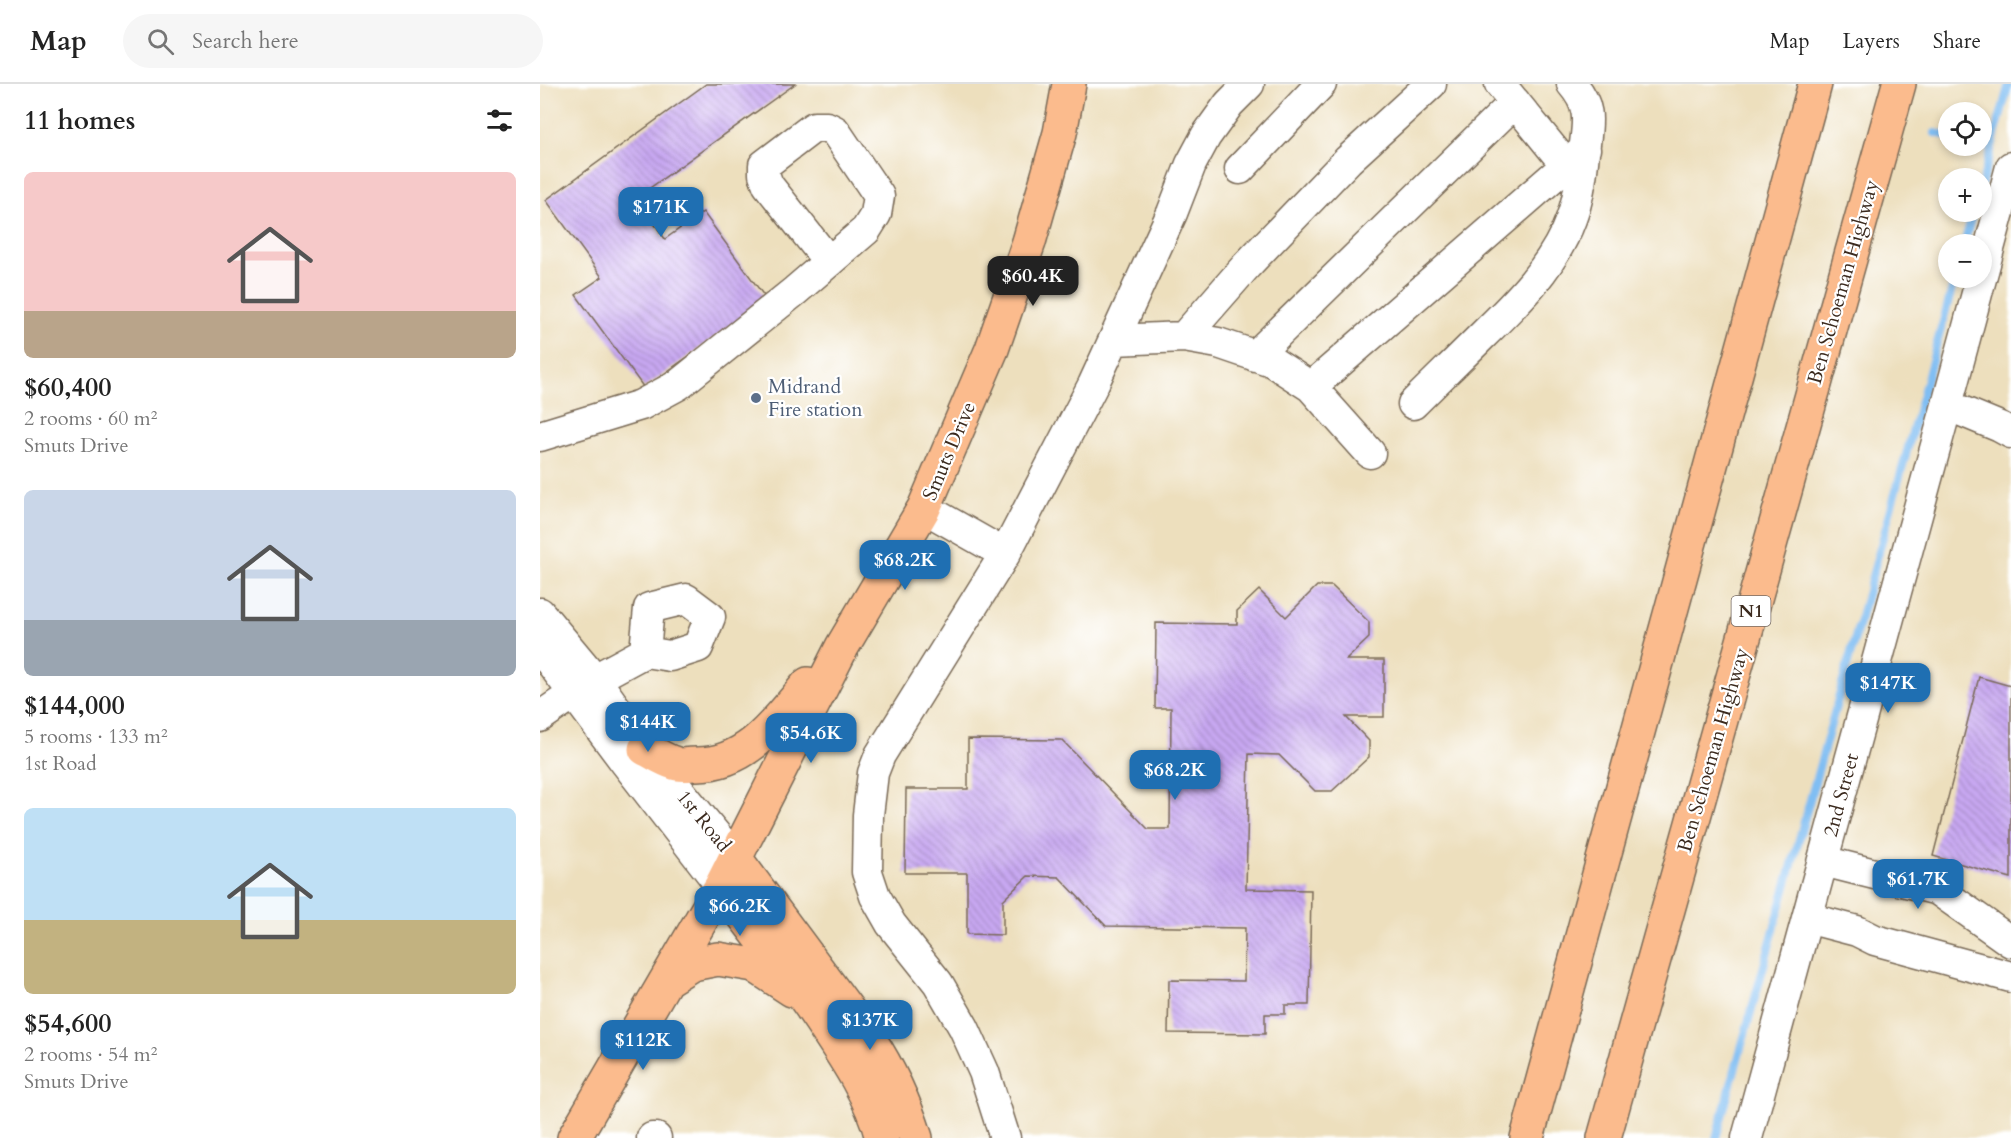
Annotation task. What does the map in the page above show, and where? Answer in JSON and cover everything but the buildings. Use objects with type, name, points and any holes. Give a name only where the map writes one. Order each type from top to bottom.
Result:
[{"type":"main road","name":"Smuts Drive","points":[[574,1138],[728,872],[842,647],[924,508],[992,349],[1029,242],[1060,133],[1069,84]]},
{"type":"main road","points":[[1527,1138],[1815,84]]},
{"type":"main road","name":"Ben Schoeman Highway","points":[[1604,1138],[1899,84]]},
{"type":"main road","points":[[645,749],[675,764],[701,764],[718,761],[741,752],[757,742],[778,721],[842,647]]},
{"type":"main road","points":[[728,872],[776,956],[842,1052],[868,1102],[882,1136]]},
{"type":"main road","points":[[728,872],[870,1040],[889,1069],[903,1099],[916,1138]]},
{"type":"main road","points":[[668,979],[692,964],[718,959],[754,965],[806,999]]},
{"type":"street","points":[[1005,1138],[984,1072],[964,1028],[938,983],[891,924],[875,896],[867,872],[873,773],[880,755],[1005,554],[1093,386],[1168,223],[1191,164],[1206,136],[1229,104],[1249,84]]},
{"type":"street","points":[[1240,169],[1321,84]]},
{"type":"street","points":[[1184,337],[1246,265],[1332,176],[1431,84]]},
{"type":"street","points":[[1311,387],[1575,157],[1588,128],[1586,106],[1572,84]]},
{"type":"street","points":[[1255,356],[1507,93],[1575,157],[1581,183],[1572,218],[1550,260],[1518,301],[1413,404]]},
{"type":"street","name":"2nd Street","points":[[1747,1138],[2011,166]]},
{"type":"street","points":[[540,436],[641,405],[678,385],[830,262]]},
{"type":"street","points":[[1114,340],[1184,337],[1218,342],[1271,361],[1311,387],[1370,453]]},
{"type":"street","points":[[1947,405],[2011,433]]},
{"type":"street","points":[[924,508],[1005,554]]},
{"type":"street","name":"1st Road","points":[[540,613],[584,687],[728,872]]},
{"type":"street","name":"1st Road","points":[[540,648],[584,687],[645,749],[728,872]]},
{"type":"street","points":[[540,717],[584,687],[645,652]]},
{"type":"street","points":[[1823,861],[1938,890],[2011,942]]},
{"type":"street","points":[[1807,918],[1857,931],[1875,940],[2011,977]]},
{"type":"waterway","points":[[1986,168],[2009,84]]},
{"type":"waterway","points":[[1967,234],[1970,222]]},
{"type":"waterway","points":[[1716,1138],[1952,288]]},
{"type":"place","name":"Midrand Fire station","points":[[756,398]]}]
